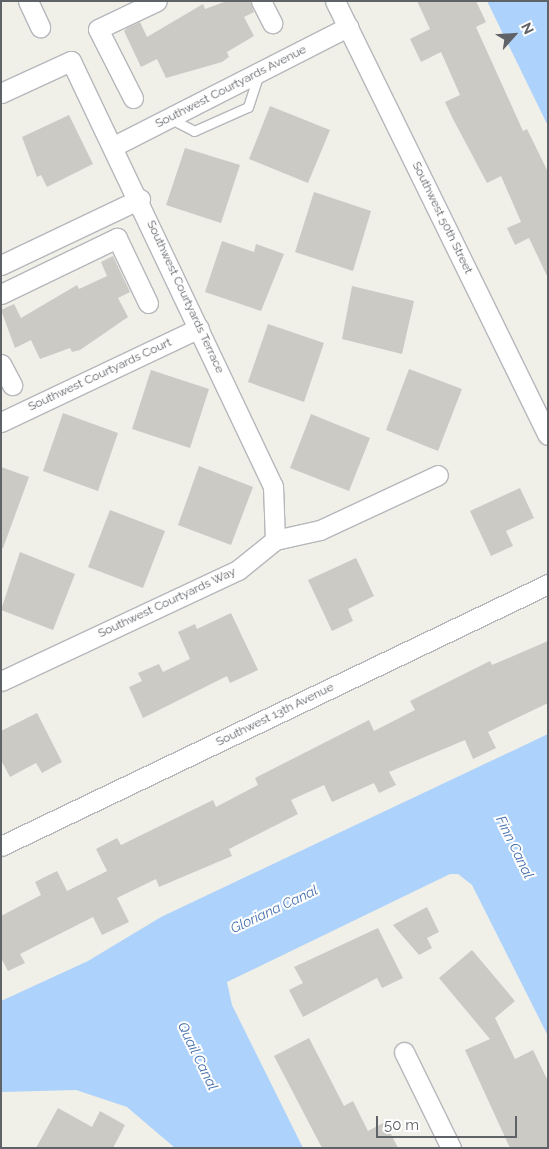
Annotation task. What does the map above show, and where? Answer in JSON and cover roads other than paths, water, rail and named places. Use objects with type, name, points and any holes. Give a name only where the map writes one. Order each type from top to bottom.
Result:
[{"type":"street","points":[[28,1],[40,27]]},
{"type":"street","points":[[133,98],[98,29],[157,1]]},
{"type":"street","points":[[261,1],[272,23]]},
{"type":"street","name":"Southwest 50th Street","points":[[336,1],[548,435]]},
{"type":"street","name":"Southwest Courtyards Avenue","points":[[114,146],[348,27]]},
{"type":"street","name":"Southwest Courtyards Terrace","points":[[1,93],[71,61],[140,199],[273,486],[275,540]]},
{"type":"street","points":[[1,265],[140,199]]},
{"type":"street","points":[[1,294],[117,238],[148,303]]},
{"type":"street","name":"Southwest Courtyards Court","points":[[1,422],[200,328]]},
{"type":"street","points":[[1,364],[12,385]]},
{"type":"street","name":"Southwest Courtyards Way","points":[[1,681],[238,570],[275,540],[320,530],[438,475]]},
{"type":"street","name":"Southwest 13th Avenue","points":[[1,846],[548,584]]},
{"type":"street","points":[[404,1052],[452,1148]]},
{"type":"lane","points":[[168,118],[194,131],[248,107],[259,72]]},
{"type":"water","points":[[487,1],[548,1],[548,126]]},
{"type":"water","points":[[548,734],[548,1036],[472,885],[458,874],[450,874],[227,982],[232,1005],[303,1148],[175,1148],[127,1107],[76,1090],[1,1092],[1,1001],[88,961],[161,917]]},
{"type":"water label","name":"Finn Canal","points":[[515,847]]},
{"type":"water label","name":"Gloriana Canal","points":[[274,909]]},
{"type":"water label","name":"Quail Canal","points":[[198,1056]]}]
